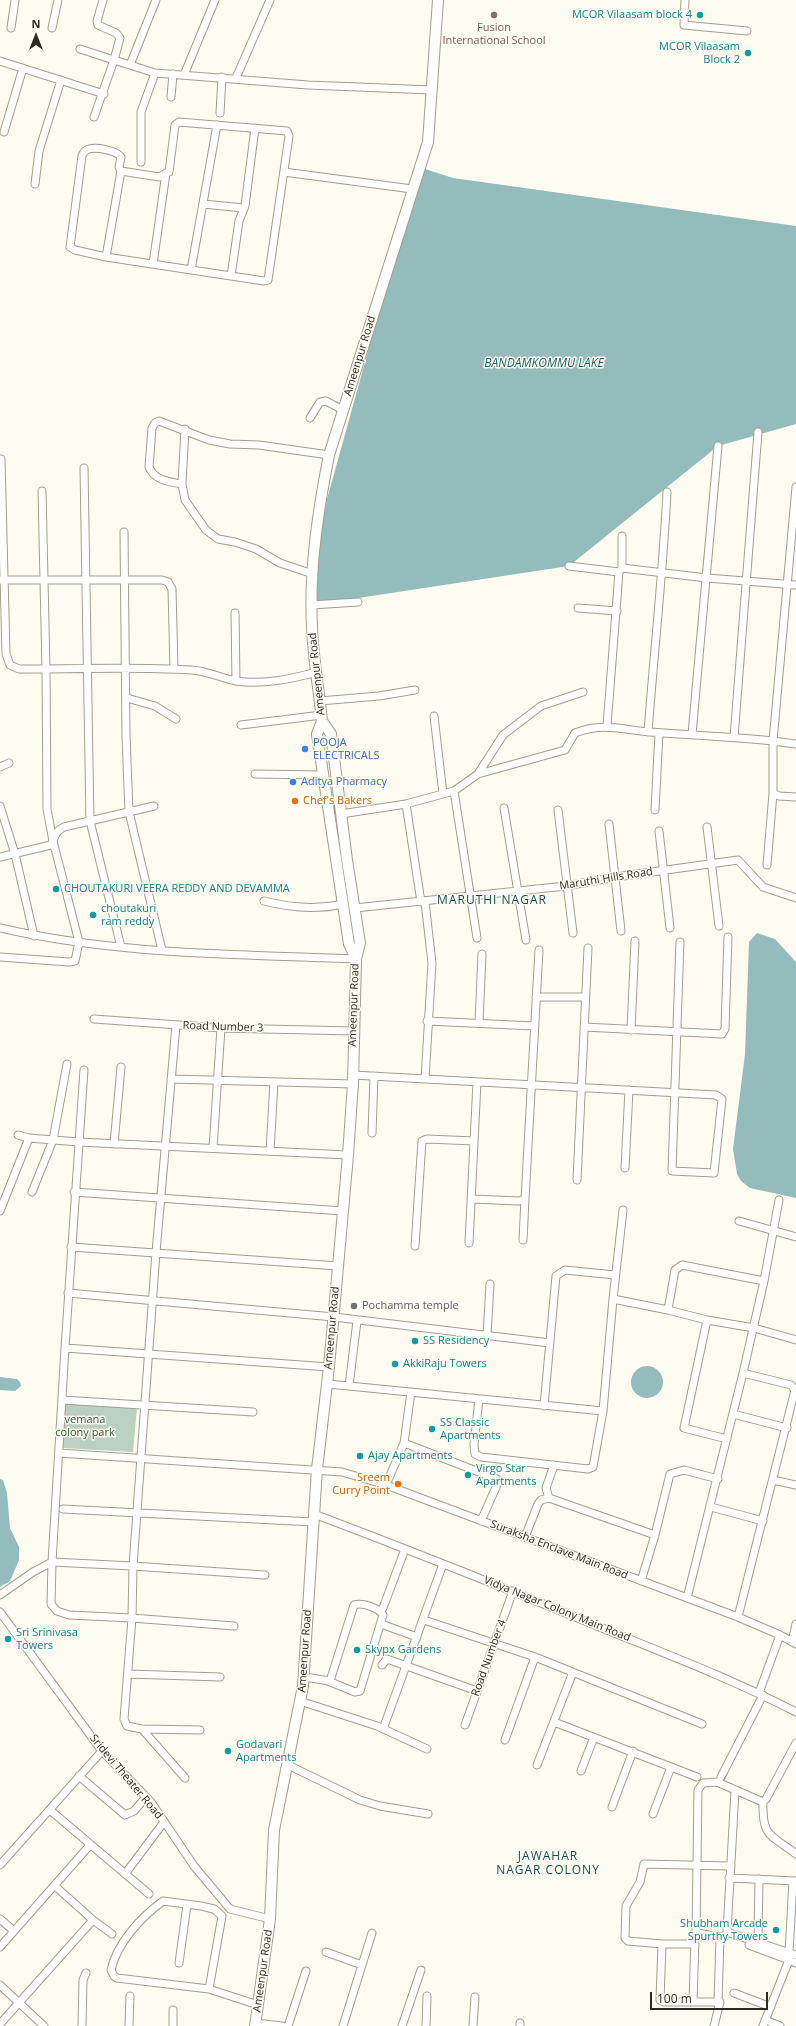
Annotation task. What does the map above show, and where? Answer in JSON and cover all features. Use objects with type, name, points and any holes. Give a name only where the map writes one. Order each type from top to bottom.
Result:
[{"type":"street","points":[[11,28],[15,0]]},
{"type":"street","points":[[52,28],[58,0]]},
{"type":"street","points":[[94,117],[104,94],[120,38],[116,32],[98,25],[103,0]]},
{"type":"street","points":[[130,65],[156,0]]},
{"type":"street","points":[[184,75],[215,0]]},
{"type":"street","points":[[236,78],[270,0]]},
{"type":"street","name":"Ameenpur Road","points":[[255,2024],[270,1919],[274,1830],[288,1765],[304,1677],[317,1469],[329,1367],[344,1211],[353,1079],[356,959],[349,944],[317,734],[322,718],[312,627],[313,574],[319,508],[329,455],[428,142],[438,0]]},
{"type":"street","points":[[685,0],[684,26],[747,30]]},
{"type":"street","points":[[80,48],[155,73],[236,78],[308,86],[432,90]]},
{"type":"street","points":[[0,60],[104,94]]},
{"type":"street","points":[[4,132],[23,68]]},
{"type":"street","points":[[141,162],[141,112],[155,73]]},
{"type":"street","points":[[171,97],[173,74]]},
{"type":"street","points":[[220,113],[222,77]]},
{"type":"street","points":[[35,184],[39,151],[61,80]]},
{"type":"street","points":[[106,257],[121,171],[119,167],[120,157],[117,152],[89,149],[85,151],[82,156],[70,247],[75,250],[106,257],[230,276],[268,280],[289,136],[287,131],[177,123],[170,169],[166,173],[159,177],[121,171]]},
{"type":"street","points":[[192,270],[216,125]]},
{"type":"street","points":[[230,276],[239,221],[244,208],[256,128]]},
{"type":"street","points":[[284,172],[412,189]]},
{"type":"street","points":[[153,264],[166,173]]},
{"type":"street","points":[[203,204],[244,208]]},
{"type":"street","points":[[310,418],[320,402],[326,400],[343,410]]},
{"type":"street","points":[[182,484],[165,482],[157,478],[149,467],[152,428],[155,423],[159,421],[209,440],[230,444],[259,445],[329,455]]},
{"type":"street","points":[[185,430],[182,484],[185,500],[194,515],[206,530],[218,539],[235,542],[256,549],[280,563],[313,574]]},
{"type":"street","points":[[734,737],[758,432]]},
{"type":"street","points":[[692,734],[718,446]]},
{"type":"street","points":[[1,459],[3,635],[6,654],[10,665],[19,669],[127,667],[194,670],[236,681],[260,682],[289,679],[317,672]]},
{"type":"street","points":[[84,468],[90,821],[120,947]]},
{"type":"street","points":[[767,865],[773,793],[773,741],[796,487]]},
{"type":"street","points":[[0,957],[69,962],[75,961],[77,958],[79,942],[53,841],[47,809],[42,490]]},
{"type":"street","points":[[648,732],[662,573],[667,492]]},
{"type":"street","points":[[124,532],[129,812],[162,950]]},
{"type":"street","points":[[607,726],[622,536]]},
{"type":"street","points":[[569,566],[796,585]]},
{"type":"street","points":[[2,580],[125,579],[162,580],[168,582],[172,588],[174,669]]},
{"type":"street","points":[[312,605],[358,602]]},
{"type":"street","points":[[578,608],[617,611]]},
{"type":"street","points":[[235,613],[236,681]]},
{"type":"street","points":[[320,701],[379,696],[415,690]]},
{"type":"street","points":[[478,774],[503,735],[541,706],[583,692]]},
{"type":"street","points":[[127,698],[155,706],[176,719]]},
{"type":"street","points":[[434,716],[443,794]]},
{"type":"street","points":[[0,928],[34,936],[120,947],[356,959],[360,943],[336,781],[331,734],[322,718],[241,725]]},
{"type":"street","points":[[341,814],[406,804],[454,791],[478,774],[565,750],[575,733],[587,728],[607,726],[648,732],[734,737],[796,744]]},
{"type":"street","points":[[655,810],[659,733]]},
{"type":"street","points":[[0,767],[9,762]]},
{"type":"street","points":[[256,774],[323,778],[336,781]]},
{"type":"street","points":[[454,791],[477,938]]},
{"type":"street","points":[[773,793],[779,796],[796,797]]},
{"type":"street","points":[[406,804],[432,963],[427,1021],[425,1079]]},
{"type":"street","points":[[0,806],[15,854],[34,936]]},
{"type":"street","points":[[0,857],[51,845],[57,830],[154,806]]},
{"type":"street","points":[[504,808],[526,940]]},
{"type":"street","points":[[558,810],[566,886],[573,933]]},
{"type":"street","points":[[609,824],[621,931]]},
{"type":"street","points":[[707,827],[719,926]]},
{"type":"street","points":[[659,831],[670,928]]},
{"type":"street","name":"Maruthi Hills Road","points":[[355,908],[566,886],[711,862],[738,860],[763,887],[796,898]]},
{"type":"street","points":[[264,901],[301,908],[324,908],[343,904]]},
{"type":"street","points":[[584,1027],[720,1035],[724,1032],[728,937]]},
{"type":"street","points":[[631,1030],[635,941]]},
{"type":"street","points":[[171,1079],[274,1082],[353,1079],[374,1076],[582,1088],[630,1090],[675,1093],[716,1095],[722,1099],[714,1173],[672,1171],[675,1093],[680,942]]},
{"type":"street","points":[[576,1180],[582,1088],[584,997],[588,948]]},
{"type":"street","points":[[523,1240],[539,950]]},
{"type":"street","points":[[479,1023],[482,954]]},
{"type":"street","points":[[536,997],[584,997]]},
{"type":"street","name":"Road Number 3","points":[[94,1019],[221,1028],[353,1031]]},
{"type":"street","points":[[427,1021],[534,1026]]},
{"type":"street","points":[[176,1025],[156,1252],[133,1566],[132,1618],[124,1719],[127,1726],[142,1729],[200,1730]]},
{"type":"street","points":[[213,1148],[221,1028]]},
{"type":"street","points":[[32,1192],[53,1140],[67,1064]]},
{"type":"street","points":[[114,1144],[121,1067]]},
{"type":"street","points":[[84,1070],[74,1192],[52,1562],[51,1604],[56,1611],[69,1615],[234,1626]]},
{"type":"street","points":[[372,1133],[374,1076]]},
{"type":"street","points":[[270,1151],[274,1082]]},
{"type":"street","points":[[469,1243],[477,1082]]},
{"type":"street","points":[[625,1168],[630,1090]]},
{"type":"street","points":[[18,1135],[29,1138],[79,1142],[165,1145],[348,1156]]},
{"type":"street","points":[[0,1211],[29,1138]]},
{"type":"street","points":[[415,1246],[422,1141],[427,1139],[474,1141]]},
{"type":"street","points":[[74,1192],[344,1211]]},
{"type":"street","points":[[472,1199],[519,1201],[525,1199]]},
{"type":"street","points":[[687,1598],[718,1479],[754,1328],[779,1200]]},
{"type":"street","points":[[479,1399],[474,1445],[475,1454],[481,1457],[588,1469],[593,1467],[603,1411],[615,1275],[623,1210]]},
{"type":"street","points":[[738,1221],[796,1237]]},
{"type":"street","points":[[71,1247],[338,1266]]},
{"type":"street","points":[[668,1310],[675,1270],[682,1265],[764,1281]]},
{"type":"street","points":[[544,1406],[556,1276],[565,1270],[615,1275]]},
{"type":"street","points":[[487,1335],[490,1284]]},
{"type":"street","points":[[68,1293],[334,1317],[357,1321],[550,1343]]},
{"type":"street","points":[[613,1299],[668,1310],[707,1320],[754,1328],[796,1340]]},
{"type":"street","points":[[707,1320],[684,1428],[727,1439]]},
{"type":"street","points":[[350,1386],[357,1321]]},
{"type":"street","points":[[65,1348],[329,1367]]},
{"type":"street","points":[[738,1617],[795,1398],[795,1390],[791,1385],[743,1373]]},
{"type":"street","points":[[327,1384],[603,1411]]},
{"type":"street","points":[[386,1485],[404,1443],[411,1392]]},
{"type":"street","points":[[62,1400],[253,1412]]},
{"type":"street","points":[[733,1414],[787,1428]]},
{"type":"street","points":[[404,1443],[496,1479],[497,1485],[481,1521]]},
{"type":"street","name":"Suraksha Enclave Main Road","points":[[59,1454],[317,1469],[342,1472],[386,1485],[738,1617],[780,1635],[794,1643]]},
{"type":"street","points":[[549,1498],[546,1488],[554,1465]]},
{"type":"street","points":[[641,1581],[655,1535],[670,1474],[684,1470],[718,1479]]},
{"type":"street","points":[[773,1480],[796,1485]]},
{"type":"street","points":[[525,1537],[538,1504],[541,1500],[549,1498],[655,1535]]},
{"type":"street","points":[[711,1507],[763,1521]]},
{"type":"street","name":"Vidya Nagar Colony Main Road","points":[[63,1509],[137,1513],[313,1518],[405,1549],[683,1659],[796,1712]]},
{"type":"street","points":[[383,1608],[405,1549]]},
{"type":"street","points":[[1,1595],[33,1572],[52,1562],[265,1575]]},
{"type":"street","points":[[383,1729],[424,1620],[443,1564]]},
{"type":"street","name":"Road Number 4","points":[[465,1726],[513,1591]]},
{"type":"street","points":[[304,1677],[328,1681],[355,1692],[360,1691],[383,1616],[380,1611],[360,1603],[354,1605],[332,1675],[328,1681]]},
{"type":"street","name":"Sridevi Theater Road","points":[[0,1612],[102,1751],[146,1797],[194,1866],[230,1909],[270,1919]]},
{"type":"street","points":[[424,1620],[573,1672],[702,1724]]},
{"type":"street","points":[[380,1624],[417,1637]]},
{"type":"street","points":[[794,1643],[796,1624]]},
{"type":"street","points":[[721,1777],[760,1694],[780,1635]]},
{"type":"street","points":[[382,1664],[387,1658],[477,1691]]},
{"type":"street","points":[[505,1740],[535,1658]]},
{"type":"street","points":[[537,1765],[573,1672]]},
{"type":"street","points":[[128,1674],[220,1677]]},
{"type":"street","points":[[300,1701],[383,1729],[427,1748]]},
{"type":"street","points":[[554,1722],[633,1751],[697,1777]]},
{"type":"street","points":[[142,1729],[185,1778]]},
{"type":"street","points":[[581,1771],[594,1737]]},
{"type":"street","points":[[766,1799],[796,1743]]},
{"type":"street","points":[[0,1865],[102,1751]]},
{"type":"street","points":[[612,1807],[633,1751]]},
{"type":"street","points":[[288,1765],[360,1800],[380,1806],[428,1814]]},
{"type":"street","points":[[653,1814],[671,1767]]},
{"type":"street","points":[[79,1776],[125,1815],[134,1811],[146,1797]]},
{"type":"street","points":[[693,2002],[699,1786],[703,1783],[717,1782],[763,1802],[763,1820],[767,1833],[796,1854]]},
{"type":"street","points":[[714,2026],[721,2004],[718,2002],[721,1939],[724,1938],[727,1932],[729,1866],[735,1791]]},
{"type":"street","points":[[50,1810],[149,1894]]},
{"type":"street","points":[[125,1874],[164,1822]]},
{"type":"street","points":[[0,1946],[90,1845]]},
{"type":"street","points":[[695,1944],[662,1944],[628,1941],[625,1938],[626,1906],[640,1882],[642,1867],[647,1863],[729,1866]]},
{"type":"street","points":[[729,1878],[795,1881],[793,1958],[764,2023],[780,2026]]},
{"type":"street","points":[[758,1941],[759,1879]]},
{"type":"street","points":[[55,1886],[112,1934]]},
{"type":"street","points":[[209,1989],[222,1916],[219,1912],[200,1906],[163,1901],[152,1909],[124,1941],[113,1961],[110,1970],[117,1978],[209,1989],[258,2005]]},
{"type":"street","points":[[219,1912],[225,1903]]},
{"type":"street","points":[[179,1963],[187,1905]]},
{"type":"street","points":[[0,1919],[14,1931]]},
{"type":"street","points":[[0,2024],[94,1920]]},
{"type":"street","points":[[727,1932],[758,1941],[793,1958]]},
{"type":"street","points":[[343,2026],[372,1933]]},
{"type":"street","points":[[696,1935],[698,1933],[720,1936],[721,1939]]},
{"type":"street","points":[[662,1944],[660,2000],[664,2002],[718,2002]]},
{"type":"street","points":[[748,1945],[793,1958]]},
{"type":"street","points":[[326,1952],[362,1965]]},
{"type":"street","points":[[402,2026],[421,1970]]},
{"type":"street","points":[[288,2026],[306,1971]]},
{"type":"street","points":[[82,2026],[83,1980],[86,1973]]},
{"type":"street","points":[[0,1985],[44,2026]]},
{"type":"street","points":[[734,1992],[771,2007]]},
{"type":"street","points":[[128,2026],[130,1996]]},
{"type":"street","points":[[426,2026],[427,1996]]},
{"type":"street","points":[[473,2026],[475,1997]]},
{"type":"street","points":[[173,2026],[174,2010]]},
{"type":"street","points":[[255,2024],[282,2026]]},
{"type":"green space","name":"vemana colony park","points":[[63,1403],[137,1408],[133,1452],[63,1448]]},
{"type":"water","name":"BANDAMKOMMU LAKE","points":[[419,167],[453,178],[796,226],[796,424],[718,446],[569,566],[312,605],[316,539]]},
{"type":"water","points":[[757,933],[775,939],[796,962],[796,1198],[750,1188],[741,1181],[737,1174],[733,1149],[745,1054],[749,942]]},
{"type":"water","points":[[644,1366],[650,1366],[659,1370],[663,1382],[659,1394],[650,1398],[644,1398],[635,1394],[631,1385],[631,1379],[635,1370]]},
{"type":"water","points":[[0,1377],[17,1379],[21,1386],[15,1391],[0,1390]]},
{"type":"water","points":[[0,1479],[3,1480],[7,1493],[10,1528],[19,1547],[19,1560],[10,1581],[0,1587]]},
{"type":"place","name":"Fusion International School","points":[[494,15]]},
{"type":"place","name":"MCOR Vilaasam block 4","points":[[700,15]]},
{"type":"place","name":"MCOR Vilaasam Block 2","points":[[748,53]]},
{"type":"place","name":"POOJA ELECTRICALS","points":[[305,749]]},
{"type":"place","name":"Aditya Pharmacy","points":[[293,782]]},
{"type":"place","name":"Chef's Bakers","points":[[295,801]]},
{"type":"place","name":"CHOUTAKURI VEERA REDDY AND DEVAMMA","points":[[56,889]]},
{"type":"place","name":"choutakuri ram reddy","points":[[93,915]]},
{"type":"place","name":"Pochamma temple","points":[[354,1306]]},
{"type":"place","name":"SS Residency","points":[[415,1341]]},
{"type":"place","name":"AkkiRaju Towers","points":[[395,1364]]},
{"type":"place","name":"SS Classic Apartments","points":[[432,1429]]},
{"type":"place","name":"Ajay Apartments","points":[[360,1456]]},
{"type":"place","name":"Virgo Star Apartments","points":[[468,1475]]},
{"type":"place","name":"Sreem Curry Point","points":[[398,1484]]},
{"type":"place","name":"Sri Srinivasa Towers","points":[[8,1639]]},
{"type":"place","name":"Skypx Gardens","points":[[357,1650]]},
{"type":"place","name":"Godavari Apartments","points":[[228,1751]]},
{"type":"place","name":"Shubham Arcade Spurthy Towers","points":[[776,1930]]},
{"type":"district","name":"MARUTHI NAGAR","points":[[492,901]]},
{"type":"district","name":"JAWAHAR NAGAR COLONY","points":[[548,1864]]}]
